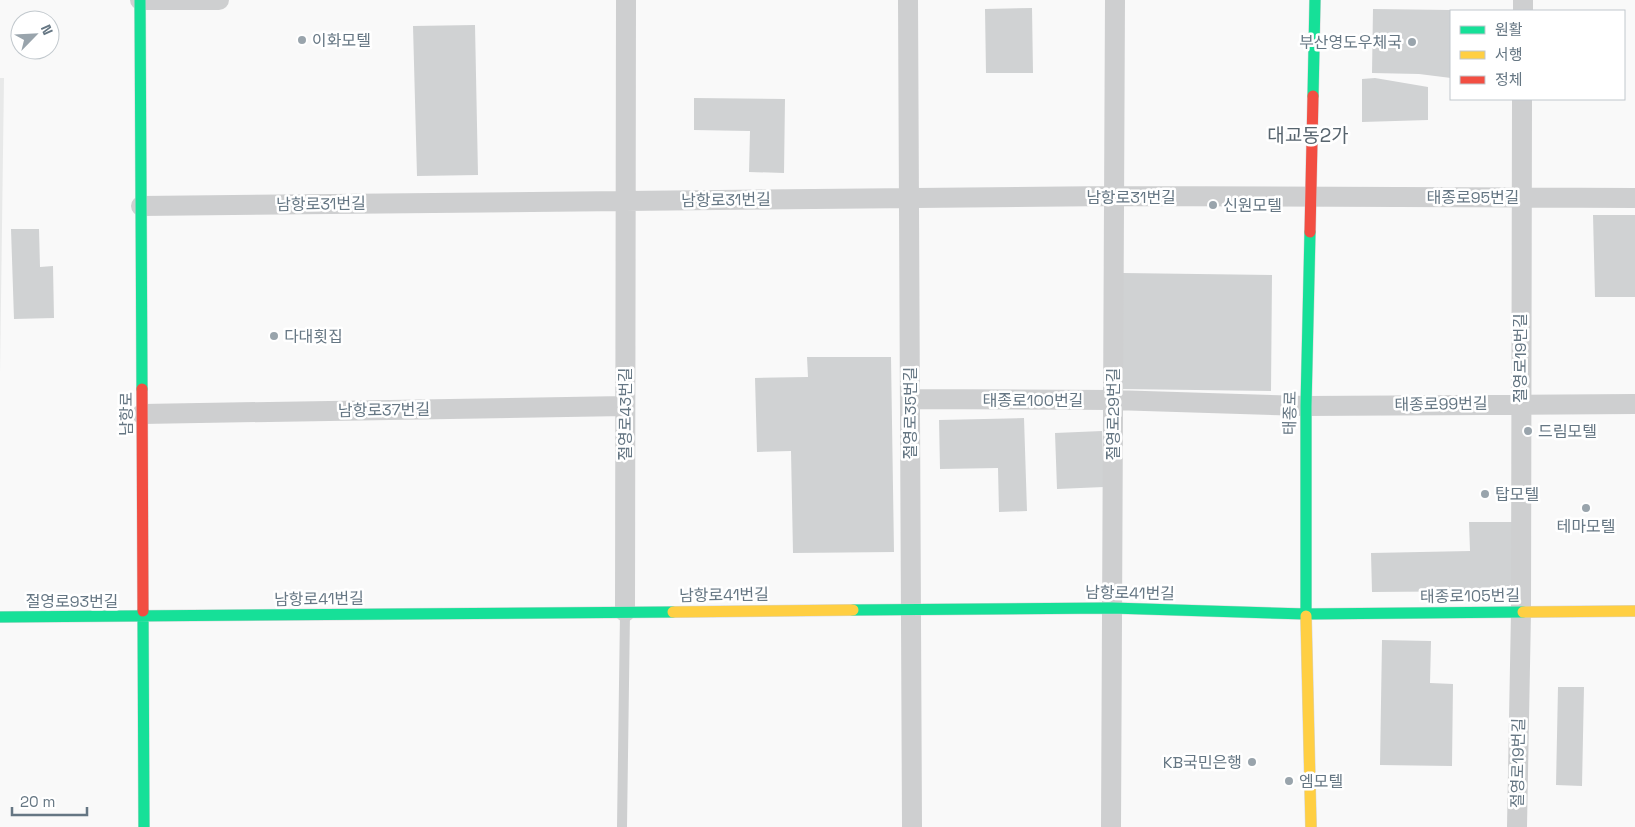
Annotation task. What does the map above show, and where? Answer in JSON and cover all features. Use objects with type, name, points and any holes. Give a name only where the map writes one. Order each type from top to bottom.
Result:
[{"type":"main road","name":"남항로","points":[[140,0],[144,827]]},
{"type":"main road","name":"태종로","points":[[1311,827],[1306,614],[1306,406],[1315,0]]},
{"type":"main road","name":"남항로41번길","points":[[143,616],[1112,608],[1306,614]]},
{"type":"main road","name":"태종로105번길","points":[[1306,614],[1635,611]]},
{"type":"main road","name":"절영로93번길","points":[[0,617],[143,616]]},
{"type":"street","points":[[140,0],[219,0]]},
{"type":"street","name":"절영로43번길","points":[[625,612],[626,0]]},
{"type":"street","name":"절영로35번길","points":[[908,0],[912,827]]},
{"type":"street","name":"절영로29번길","points":[[1111,827],[1115,0]]},
{"type":"street","name":"절영로19번길","points":[[1517,827],[1521,612],[1522,100]]},
{"type":"street","name":"남항로31번길","points":[[141,206],[1114,196],[1311,198]]},
{"type":"street","name":"태종로95번길","points":[[1311,198],[1635,198]]},
{"type":"street","name":"태종로100번길","points":[[910,399],[1113,400],[1306,406]]},
{"type":"street","name":"태종로99번길","points":[[1306,406],[1635,404]]},
{"type":"street","name":"남항로37번길","points":[[142,414],[625,406]]},
{"type":"lane","name":"절영로43번길","points":[[622,827],[625,612]]},
{"type":"shaded area","points":[[0,78],[4,78],[0,375]]},
{"type":"building","points":[[1032,8],[1033,73],[986,73],[985,9]]},
{"type":"building","name":"부산영도우체국","points":[[1373,9],[1451,10],[1450,78],[1419,74],[1372,73]]},
{"type":"building","points":[[475,25],[478,175],[417,176],[413,26]]},
{"type":"building","points":[[1375,78],[1428,87],[1428,120],[1362,122],[1362,79]]},
{"type":"building","points":[[694,98],[785,99],[784,173],[749,172],[750,131],[694,130]]},
{"type":"building","points":[[1593,215],[1635,215],[1635,297],[1595,297]]},
{"type":"building","points":[[11,229],[39,229],[40,267],[53,266],[54,318],[14,319]]},
{"type":"building","points":[[1123,273],[1272,275],[1271,391],[1121,389]]},
{"type":"building","points":[[807,357],[891,357],[894,552],[793,553],[791,451],[757,452],[755,378],[808,377]]},
{"type":"building","points":[[1024,418],[1027,511],[999,512],[998,468],[940,469],[939,420]]},
{"type":"building","points":[[1102,431],[1104,487],[1057,489],[1055,433]]},
{"type":"building","points":[[1469,522],[1512,522],[1512,584],[1501,591],[1372,592],[1371,553],[1470,551]]},
{"type":"building","points":[[1382,640],[1431,641],[1430,683],[1453,684],[1452,766],[1380,765]]},
{"type":"building","points":[[1558,687],[1584,687],[1582,786],[1556,785]]},
{"type":"traffic: fast","points":[[140,0],[142,389]]},
{"type":"traffic: fast","points":[[1313,96],[1315,0]]},
{"type":"traffic: fast","points":[[1306,616],[1306,406],[1310,232]]},
{"type":"traffic: fast","points":[[853,610],[1112,608],[1306,614],[1523,612]]},
{"type":"traffic: fast","points":[[143,611],[144,827]]},
{"type":"traffic: fast","points":[[0,617],[673,612]]},
{"type":"traffic: slow","points":[[673,612],[853,610]]},
{"type":"traffic: slow","points":[[1523,612],[1635,611]]},
{"type":"traffic: slow","points":[[1306,616],[1311,827]]},
{"type":"traffic: jam","points":[[1310,232],[1313,96]]},
{"type":"traffic: jam","points":[[142,389],[143,611]]},
{"type":"place","name":"이화모텔","points":[[302,40]]},
{"type":"place","name":"부산영도우체국","points":[[1412,42]]},
{"type":"place","name":"신원모텔","points":[[1213,205]]},
{"type":"place","name":"다대횟집","points":[[274,336]]},
{"type":"place","name":"드림모텔","points":[[1528,431]]},
{"type":"place","name":"탑모텔","points":[[1485,494]]},
{"type":"place","name":"테마모텔","points":[[1586,508]]},
{"type":"place","name":"KB국민은행","points":[[1252,762]]},
{"type":"place","name":"엠모텔","points":[[1289,781]]},
{"type":"district","name":"대교동2가","points":[[1308,135]]}]
